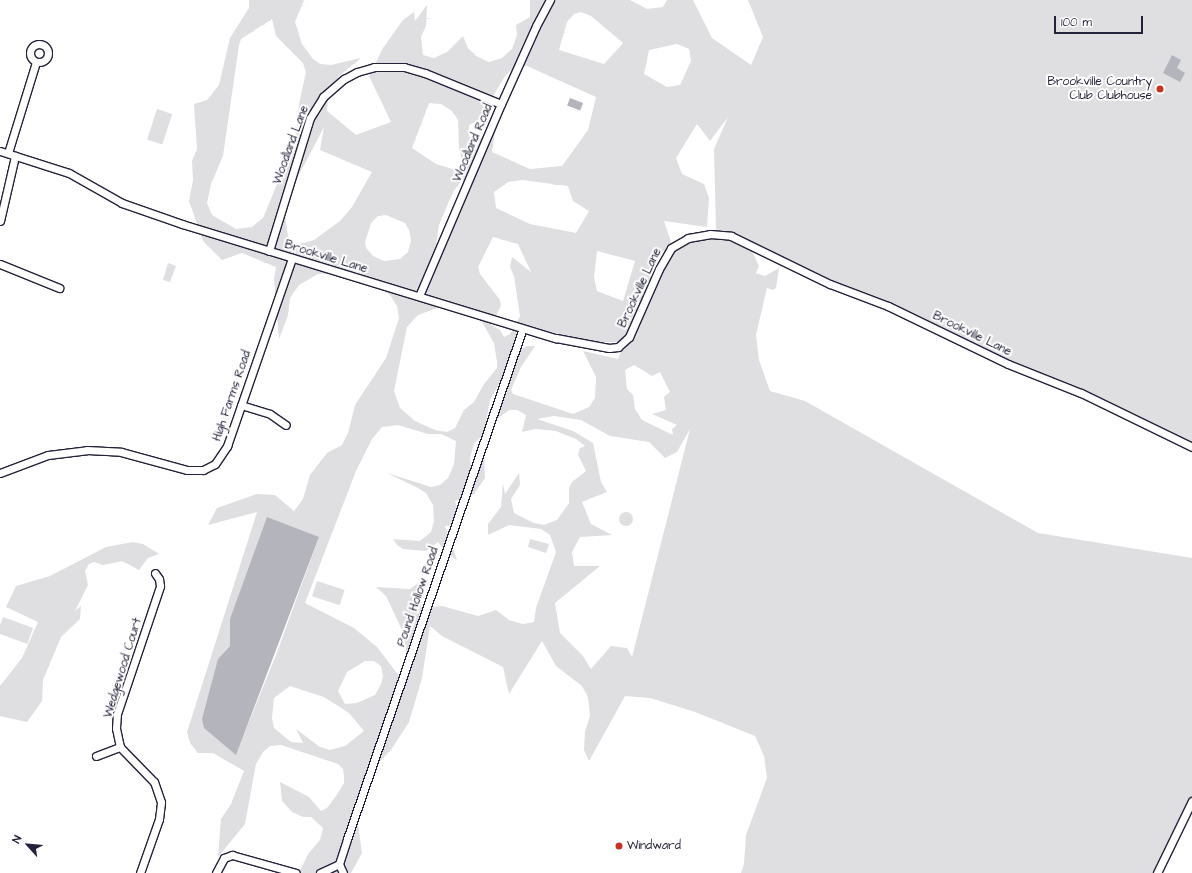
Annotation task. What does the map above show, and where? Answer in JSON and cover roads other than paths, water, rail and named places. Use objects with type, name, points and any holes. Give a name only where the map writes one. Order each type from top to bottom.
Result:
[{"type":"street","name":"Woodland Road","points":[[419,296],[501,104],[550,0]]},
{"type":"street","points":[[0,221],[12,155],[36,62]]},
{"type":"street","name":"Woodland Lane","points":[[269,251],[310,118],[323,97],[344,79],[357,72],[374,67],[404,67],[426,73],[501,104]]},
{"type":"street","name":"Brookville Lane","points":[[0,151],[69,173],[122,202],[269,251],[523,328],[591,346],[618,347],[629,337],[658,269],[672,248],[688,238],[719,234],[742,241],[830,284],[888,306],[1008,364],[1081,393],[1192,447]]},
{"type":"street","name":"High Farms Road","points":[[0,473],[48,456],[87,450],[121,452],[187,470],[203,470],[222,456],[292,258]]},
{"type":"street","points":[[0,264],[59,288]]},
{"type":"street","name":"Pound Hollow Road","points":[[339,864],[523,328]]},
{"type":"street","points":[[241,405],[270,414],[286,425]]},
{"type":"street","name":"Wedgewood Court","points":[[120,747],[116,728],[117,714],[158,590],[159,579],[155,573]]},
{"type":"street","points":[[96,756],[120,747],[149,775],[160,798],[160,819],[140,873]]},
{"type":"street","points":[[1157,873],[1192,801]]},
{"type":"street","points":[[216,873],[224,858],[232,855],[296,873]]},
{"type":"street","points":[[320,873],[339,864],[343,873]]},
{"type":"place","name":"Brookville Country Club Clubhouse","points":[[1160,89]]},
{"type":"place","name":"Windward","points":[[619,846]]}]
